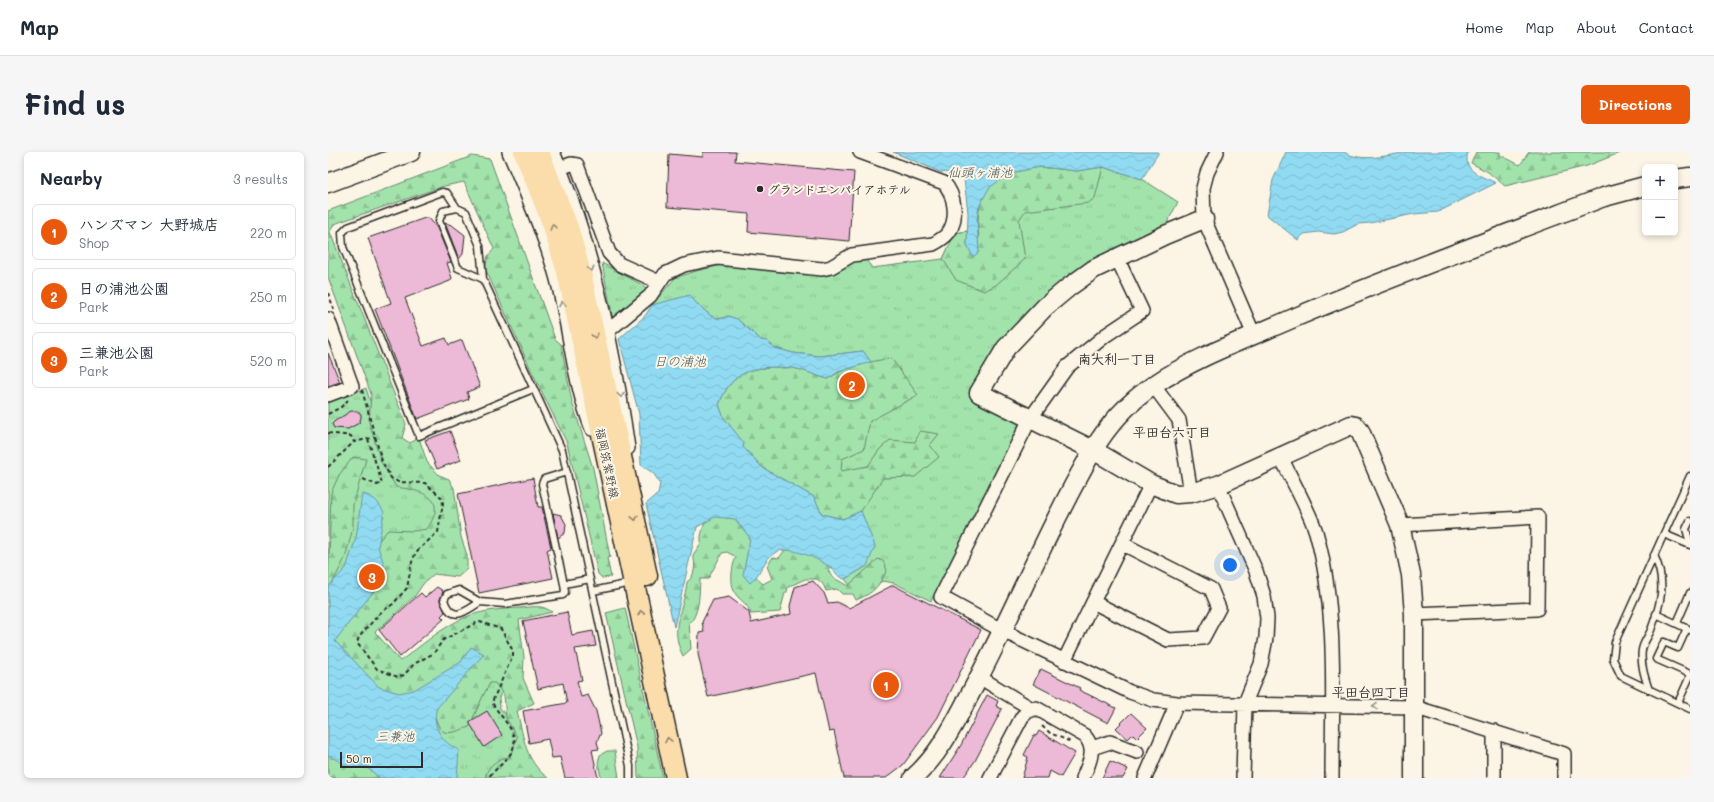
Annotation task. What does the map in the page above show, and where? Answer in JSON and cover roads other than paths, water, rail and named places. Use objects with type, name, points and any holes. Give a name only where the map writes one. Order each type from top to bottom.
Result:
[{"type":"main road","name":"福岡筑紫野線","points":[[524,152],[551,220],[567,272],[676,778]]},
{"type":"main road","name":"福岡筑紫野線","points":[[539,152],[568,227],[581,273],[690,778]]},
{"type":"street","points":[[509,152],[525,183],[555,272],[580,388],[591,427],[607,462]]},
{"type":"street","points":[[553,152],[557,169],[580,226],[608,331],[619,382],[629,456],[630,496]]},
{"type":"street","points":[[608,331],[650,296],[665,274],[684,265],[718,258],[822,269],[831,267],[852,255],[933,244],[942,239],[950,231],[954,213],[952,195],[944,183],[860,152]]},
{"type":"street","points":[[1217,152],[1207,173],[1203,188],[1204,219],[1254,335]]},
{"type":"street","points":[[328,183],[406,153]]},
{"type":"street","points":[[557,169],[574,164],[579,168],[609,253],[614,260],[659,282]]},
{"type":"street","points":[[1678,179],[1690,177]]},
{"type":"street","points":[[913,778],[925,768],[947,737],[1003,631],[1093,450],[1109,427],[1130,404],[1153,385],[1191,364],[1254,335],[1354,293],[1604,197],[1642,187]]},
{"type":"street","points":[[1204,219],[1094,269],[1045,307],[1006,348],[979,393],[1093,450],[1151,484],[1176,494],[1191,493],[1218,485],[1351,425],[1356,426],[1360,431],[1400,525],[1411,575],[1414,614],[1414,778]]},
{"type":"street","points":[[1117,258],[1142,311],[1106,335],[1067,367],[1030,419],[941,597],[1003,631],[1064,661],[1130,692],[1153,700],[1177,703],[1414,707],[1564,754],[1564,778]]},
{"type":"street","points":[[328,395],[352,386],[331,323]]},
{"type":"street","points":[[1153,385],[1179,420],[1191,493]]},
{"type":"street","points":[[1281,457],[1315,530],[1327,577],[1331,626],[1332,778]]},
{"type":"street","points":[[1064,661],[1123,544],[1151,484]]},
{"type":"street","points":[[1218,485],[1256,572],[1264,596],[1266,638],[1261,664],[1246,703],[1243,778]]},
{"type":"street","points":[[1400,525],[1538,517],[1537,608],[1414,614]]},
{"type":"street","points":[[1093,602],[1168,640],[1203,638],[1218,608],[1211,589],[1123,544]]},
{"type":"street","points":[[979,677],[1032,709],[1041,710],[1085,736],[1092,748],[1092,756],[1083,778]]},
{"type":"street","points":[[1145,778],[1177,703]]},
{"type":"street","points":[[990,778],[1022,717],[1032,709]]},
{"type":"street","points":[[1494,731],[1494,778]]},
{"type":"street","points":[[1092,748],[1110,742],[1137,752]]},
{"type":"lane","points":[[533,389],[419,436],[343,247],[342,233],[348,227],[442,192],[447,193],[457,208],[466,212],[480,246],[483,279],[562,450],[630,766],[630,778]]},
{"type":"lane","points":[[457,208],[443,211],[439,221],[455,264],[463,272],[483,279]]},
{"type":"lane","points":[[480,602],[461,614],[456,614],[446,608],[444,600],[448,594],[459,590],[480,602],[512,604],[563,595],[565,592],[564,584],[542,484],[544,479],[547,477],[567,472]]},
{"type":"lane","points":[[1690,476],[1613,650],[1613,660],[1617,672],[1621,676],[1690,709]]},
{"type":"lane","points":[[1690,521],[1686,529],[1690,544]]},
{"type":"lane","points":[[1664,534],[1690,544]]},
{"type":"lane","points":[[1649,690],[1642,660],[1642,649],[1656,614],[1662,582],[1660,567],[1654,555]]},
{"type":"lane","points":[[564,584],[590,579]]},
{"type":"lane","points":[[593,591],[634,582]]},
{"type":"lane","points":[[1677,624],[1690,593]]},
{"type":"lane","points":[[1656,614],[1688,629],[1678,648],[1664,642],[1656,659],[1690,675],[1678,703]]},
{"type":"water","name":"仙頭ヶ浦池","points":[[893,152],[1159,152],[1142,179],[1103,167],[1077,171],[1041,167],[1010,173],[989,188],[979,207],[977,219],[979,252],[973,257],[967,245],[968,213],[964,179],[955,173],[940,172]]},
{"type":"water","points":[[1286,152],[1344,152],[1367,158],[1408,152],[1468,152],[1467,159],[1471,169],[1479,175],[1496,183],[1438,212],[1414,214],[1358,224],[1343,232],[1334,234],[1318,232],[1304,234],[1298,240],[1267,215],[1273,180]]},
{"type":"water","name":"日の浦池","points":[[690,295],[697,304],[711,316],[720,319],[728,316],[737,319],[761,340],[767,341],[775,348],[793,353],[820,356],[863,351],[871,362],[838,372],[828,379],[802,370],[791,368],[767,367],[748,371],[734,380],[728,387],[719,405],[724,418],[744,443],[743,447],[763,468],[814,497],[822,514],[843,519],[861,511],[875,546],[867,566],[845,579],[839,576],[826,564],[812,557],[789,550],[782,550],[776,552],[768,559],[754,580],[750,583],[743,575],[750,538],[735,519],[715,517],[697,527],[674,627],[646,504],[658,494],[660,483],[653,473],[641,465],[639,414],[619,339],[645,316],[652,305]]},
{"type":"water","name":"三兼池","points":[[362,494],[370,496],[375,500],[384,512],[378,547],[384,564],[376,588],[335,641],[379,687],[399,693],[414,690],[461,662],[471,647],[484,654],[437,708],[436,721],[439,733],[448,743],[459,750],[457,778],[380,778],[366,767],[349,767],[328,755],[328,587],[346,568],[356,538]]},
{"type":"place","name":"グランドエンパイアホテル","points":[[760,189]]},
{"type":"place","name":"日の浦池公園","points":[[852,385]]},
{"type":"place","name":"三兼池公園","points":[[372,577]]},
{"type":"place","name":"ハンズマン 大野城店","points":[[886,685]]},
{"type":"district","name":"南大利一丁目","points":[[1117,358]]},
{"type":"district","name":"平田台六丁目","points":[[1172,431]]},
{"type":"district","name":"平田台四丁目","points":[[1371,691]]}]
